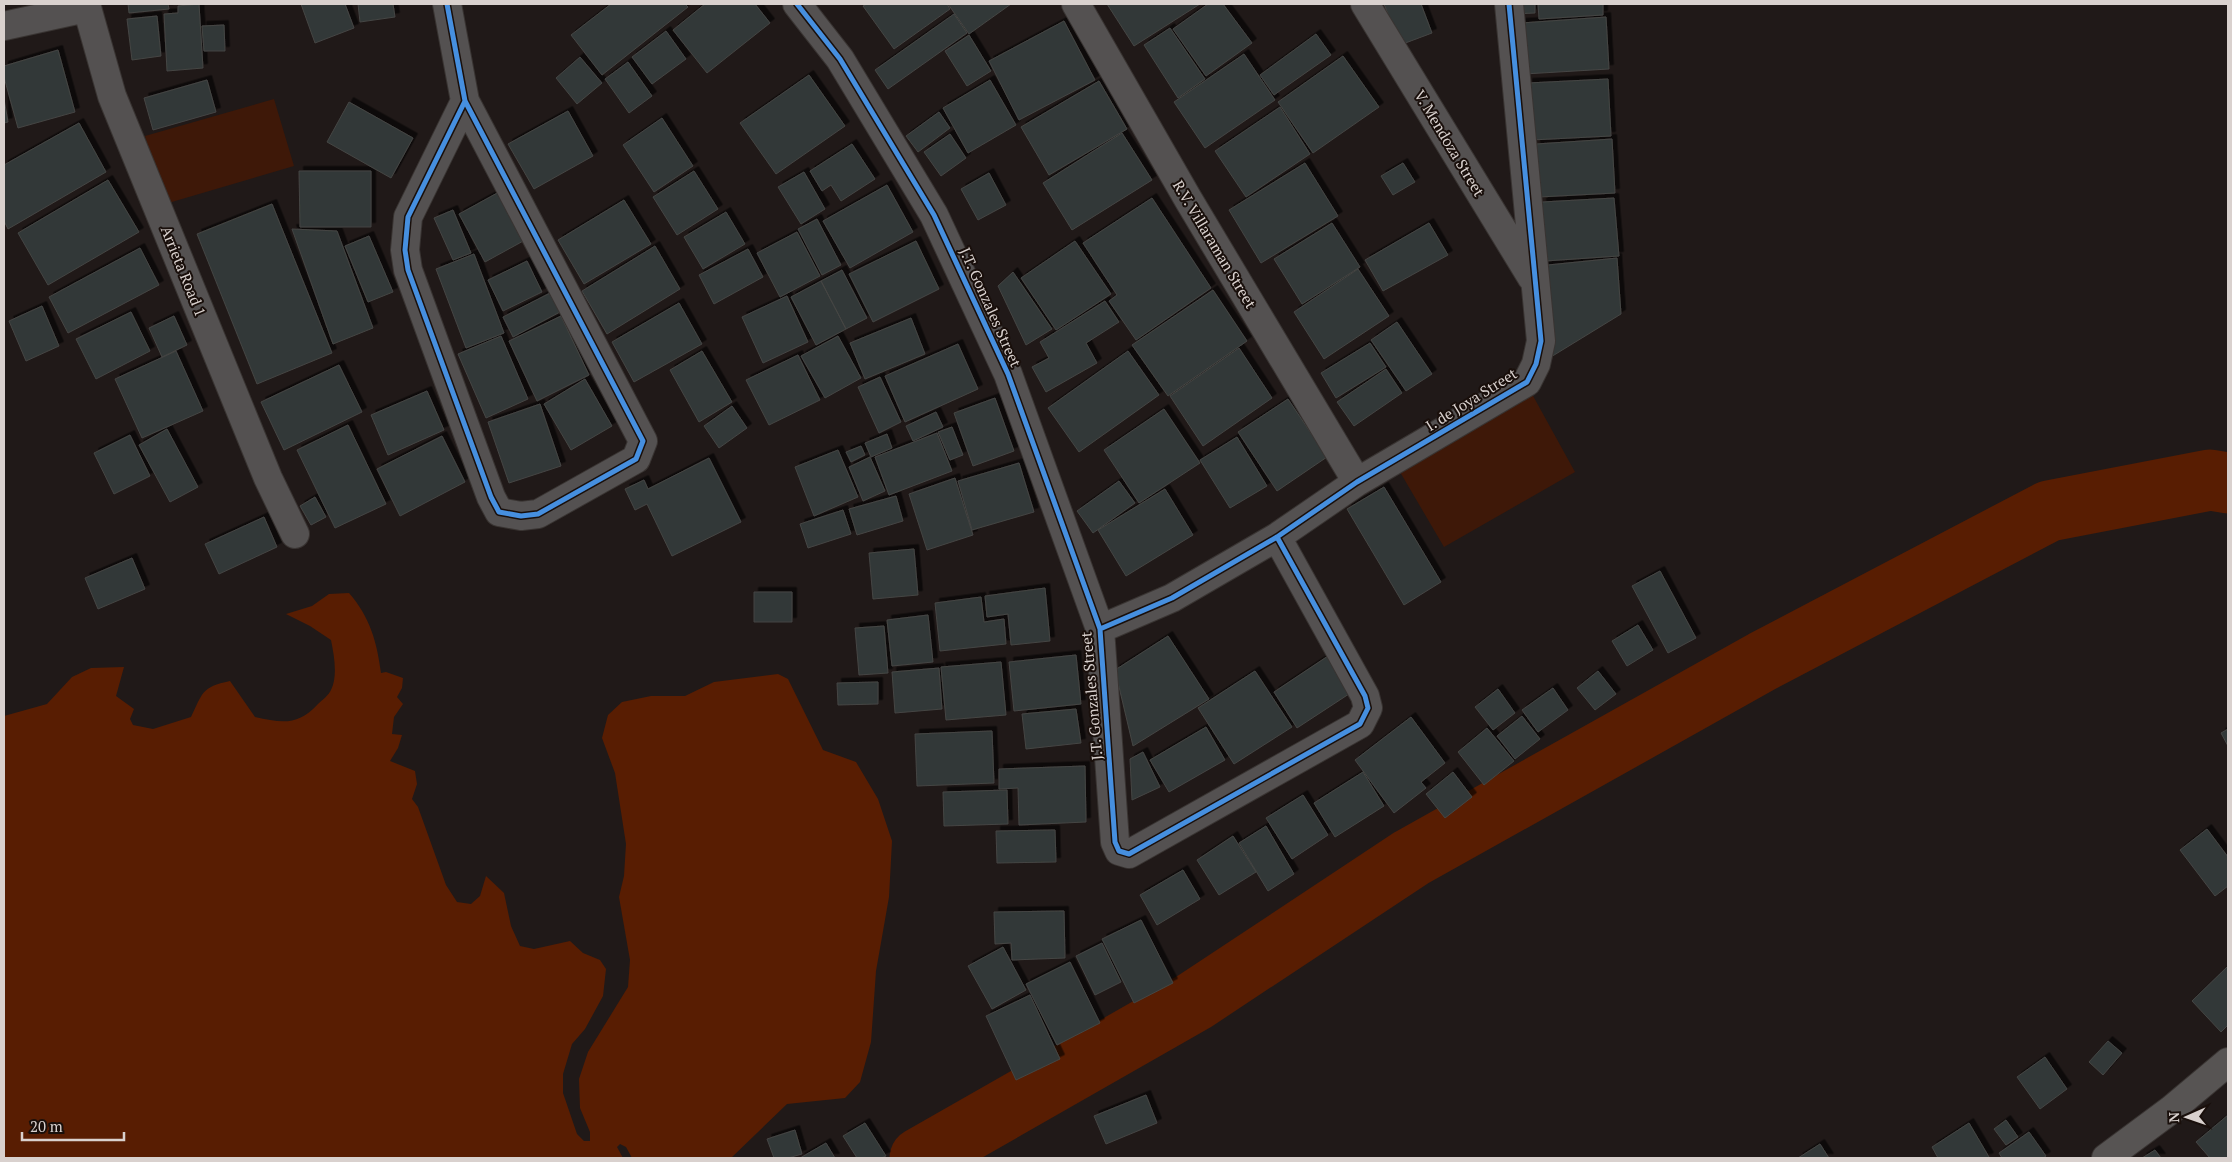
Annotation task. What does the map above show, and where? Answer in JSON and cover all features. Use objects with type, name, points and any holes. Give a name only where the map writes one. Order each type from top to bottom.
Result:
[{"type":"street","points":[[447,4],[465,101],[643,441],[636,460],[538,514],[521,516],[499,512],[491,497],[408,270],[406,256],[408,218],[465,101]]},
{"type":"street","name":"J.T. Gonzales Street","points":[[797,4],[840,59],[938,224],[1008,374],[1100,629],[1115,842],[1119,851],[1129,854],[1360,724],[1368,708],[1365,696],[1277,537]]},
{"type":"street","name":"R.V. Villaraman Street","points":[[1076,4],[1188,199],[1357,482]]},
{"type":"street","name":"V. Mendoza Street","points":[[1365,4],[1535,283]]},
{"type":"street","name":"I. de Joya Street","points":[[1100,629],[1172,598],[1277,537],[1357,482],[1527,382],[1536,364],[1541,341],[1509,4]]},
{"type":"street","points":[[4,26],[86,6]]},
{"type":"street","name":"Arrieta Road 1","points":[[86,6],[112,96],[268,478],[295,534]]},
{"type":"street","points":[[2106,1158],[2172,1109],[2228,1062]]},
{"type":"shaded area","points":[[274,99],[294,166],[165,204],[145,136]]},
{"type":"shaded area","points":[[1532,394],[1575,472],[1444,547],[1400,472]]},
{"type":"shaded area","points":[[349,593],[362,611],[371,630],[381,673],[386,672],[403,678],[402,688],[397,697],[403,704],[394,717],[392,734],[402,735],[398,748],[390,761],[415,771],[417,784],[412,799],[418,807],[446,885],[457,902],[471,904],[480,896],[486,876],[504,893],[511,926],[520,946],[534,949],[570,941],[583,953],[600,960],[606,969],[603,996],[585,1029],[572,1044],[563,1074],[563,1093],[577,1134],[584,1141],[590,1141],[590,1132],[580,1108],[579,1079],[588,1052],[628,987],[630,960],[619,897],[624,876],[626,844],[615,773],[602,738],[608,715],[622,702],[651,696],[685,696],[714,682],[778,674],[788,679],[823,750],[856,762],[878,799],[892,841],[889,897],[876,971],[871,1042],[860,1082],[845,1098],[787,1104],[731,1158],[632,1158],[626,1147],[620,1144],[617,1147],[623,1158],[4,1158],[4,716],[47,704],[72,677],[91,668],[124,667],[116,696],[134,709],[130,719],[133,725],[153,729],[191,717],[204,692],[220,683],[230,681],[255,717],[273,721],[296,719],[311,711],[330,692],[335,672],[334,659],[331,640],[310,626],[286,614],[312,606],[329,594]]},
{"type":"building","points":[[128,4],[168,4],[169,9],[129,13]]},
{"type":"building","points":[[199,4],[203,68],[167,71],[164,14],[178,13],[178,6]]},
{"type":"building","points":[[301,4],[345,4],[354,28],[315,43]]},
{"type":"building","points":[[358,4],[393,4],[395,17],[360,22]]},
{"type":"building","points":[[611,4],[685,4],[688,7],[602,75],[571,35]]},
{"type":"building","points":[[705,4],[755,4],[770,23],[707,73],[673,30]]},
{"type":"building","points":[[867,4],[947,4],[950,9],[894,49],[863,6]]},
{"type":"building","points":[[948,4],[1011,4],[969,34]]},
{"type":"building","points":[[1107,4],[1200,4],[1134,46]]},
{"type":"building","points":[[1208,4],[1223,4],[1252,43],[1206,76],[1173,29]]},
{"type":"building","points":[[1384,4],[1421,4],[1432,33],[1400,45]]},
{"type":"building","points":[[1512,4],[1535,4],[1535,13],[1513,14]]},
{"type":"building","points":[[1538,4],[1603,4],[1603,15],[1539,19]]},
{"type":"building","points":[[954,14],[967,33],[888,89],[875,70]]},
{"type":"building","points":[[157,16],[161,56],[132,60],[127,19]]},
{"type":"building","points":[[1606,17],[1609,69],[1524,74],[1521,23]]},
{"type":"building","points":[[1064,21],[1095,80],[1019,120],[989,61]]},
{"type":"building","points":[[224,25],[225,51],[204,51],[202,26]]},
{"type":"building","points":[[1170,28],[1205,79],[1178,98],[1144,45]]},
{"type":"building","points":[[666,31],[686,59],[652,84],[632,57]]},
{"type":"building","points":[[1316,34],[1331,55],[1274,95],[1260,75]]},
{"type":"building","points":[[969,35],[991,71],[967,86],[945,51]]},
{"type":"building","points":[[58,50],[75,112],[18,128],[4,77],[4,66]]},
{"type":"building","points":[[1244,54],[1275,100],[1205,148],[1174,102]]},
{"type":"building","points":[[1343,56],[1379,107],[1313,153],[1278,102]]},
{"type":"building","points":[[580,57],[602,83],[577,104],[556,78]]},
{"type":"building","points":[[628,62],[652,96],[629,113],[605,79]]},
{"type":"building","points":[[809,75],[845,126],[776,174],[740,123]]},
{"type":"building","points":[[1608,79],[1611,136],[1531,140],[1528,83]]},
{"type":"building","points":[[207,80],[216,112],[153,130],[144,98]]},
{"type":"building","points":[[990,80],[1016,125],[968,153],[943,108]]},
{"type":"building","points":[[1099,81],[1127,129],[1049,175],[1021,127]]},
{"type":"building","points":[[4,99],[8,122],[4,123]]},
{"type":"building","points":[[349,102],[413,138],[391,178],[327,142]]},
{"type":"building","points":[[1280,107],[1310,154],[1246,197],[1215,151]]},
{"type":"building","points":[[568,111],[593,156],[534,189],[508,144]]},
{"type":"building","points":[[939,112],[950,128],[918,152],[906,136]]},
{"type":"building","points":[[662,118],[693,166],[654,192],[623,145]]},
{"type":"building","points":[[79,123],[106,172],[8,229],[4,221],[4,165]]},
{"type":"building","points":[[1122,133],[1152,180],[1072,230],[1043,183]]},
{"type":"building","points":[[950,134],[966,158],[941,176],[924,152]]},
{"type":"building","points":[[1612,139],[1615,193],[1539,197],[1536,144]]},
{"type":"building","points":[[852,144],[875,179],[841,201],[831,185],[822,191],[810,171]]},
{"type":"building","points":[[1305,163],[1338,216],[1261,263],[1229,210]]},
{"type":"building","points":[[1403,163],[1415,182],[1393,195],[1381,176]]},
{"type":"building","points":[[299,171],[371,171],[371,227],[300,227]]},
{"type":"building","points":[[694,171],[718,209],[677,235],[653,197]]},
{"type":"building","points":[[804,172],[825,209],[801,224],[778,187]]},
{"type":"building","points":[[989,173],[1006,205],[978,220],[961,189]]},
{"type":"building","points":[[108,180],[139,232],[48,285],[18,233]]},
{"type":"building","points":[[887,185],[913,232],[850,268],[823,221]]},
{"type":"building","points":[[510,186],[536,234],[485,262],[459,214]]},
{"type":"building","points":[[1152,198],[1211,288],[1136,340],[1109,301],[1117,295],[1083,243]]},
{"type":"building","points":[[1614,198],[1619,256],[1545,261],[1542,202]]},
{"type":"building","points":[[624,200],[651,244],[584,284],[558,240]]},
{"type":"building","points":[[272,204],[332,353],[257,384],[197,234]]},
{"type":"building","points":[[453,210],[471,253],[453,260],[434,218]]},
{"type":"building","points":[[726,212],[745,244],[703,269],[684,237]]},
{"type":"building","points":[[817,219],[841,265],[822,275],[798,229]]},
{"type":"building","points":[[1332,223],[1360,267],[1302,304],[1274,259]]},
{"type":"building","points":[[1429,223],[1448,255],[1383,291],[1365,260]]},
{"type":"building","points":[[292,229],[337,231],[373,328],[333,344]]},
{"type":"building","points":[[797,232],[820,276],[780,297],[757,253]]},
{"type":"building","points":[[369,236],[393,292],[368,302],[345,246]]},
{"type":"building","points":[[916,241],[939,289],[873,322],[849,274]]},
{"type":"building","points":[[1075,241],[1111,294],[1056,330],[1021,278]]},
{"type":"building","points":[[655,246],[680,289],[607,334],[582,291]]},
{"type":"building","points":[[140,248],[159,285],[68,333],[49,297]]},
{"type":"building","points":[[748,249],[763,277],[714,304],[699,275]]},
{"type":"building","points":[[474,254],[504,333],[466,348],[436,269]]},
{"type":"building","points":[[1617,258],[1621,314],[1546,360],[1538,266]]},
{"type":"building","points":[[527,261],[542,292],[503,311],[488,280]]},
{"type":"building","points":[[1358,269],[1389,316],[1324,359],[1294,312]]},
{"type":"building","points":[[842,270],[867,318],[846,329],[821,281]]},
{"type":"building","points":[[1013,272],[1052,329],[1026,345],[998,286]]},
{"type":"building","points":[[821,281],[846,329],[816,345],[791,297]]},
{"type":"building","points":[[1213,290],[1247,341],[1168,396],[1132,345]]},
{"type":"building","points":[[550,293],[560,312],[513,337],[503,317]]},
{"type":"building","points":[[787,296],[808,342],[763,363],[742,317]]},
{"type":"building","points":[[1105,301],[1119,322],[1086,343],[1097,363],[1046,392],[1032,367],[1049,358],[1040,342]]},
{"type":"building","points":[[679,303],[702,344],[634,382],[612,342]]},
{"type":"building","points":[[42,306],[59,346],[26,361],[9,321]]},
{"type":"building","points":[[131,312],[150,351],[96,379],[76,339]]},
{"type":"building","points":[[174,316],[187,345],[162,357],[149,328]]},
{"type":"building","points":[[561,316],[589,375],[537,401],[509,341]]},
{"type":"building","points":[[911,318],[925,354],[865,379],[850,343]]},
{"type":"building","points":[[1397,322],[1432,374],[1406,391],[1371,340]]},
{"type":"building","points":[[501,336],[528,399],[486,418],[458,354]]},
{"type":"building","points":[[838,336],[861,378],[825,398],[801,356]]},
{"type":"building","points":[[1370,343],[1386,367],[1336,398],[1321,373]]},
{"type":"building","points":[[958,344],[978,389],[905,422],[885,376]]},
{"type":"building","points":[[1239,348],[1272,398],[1203,446],[1170,396]]},
{"type":"building","points":[[176,351],[203,411],[142,438],[115,379]]},
{"type":"building","points":[[702,351],[732,402],[699,422],[670,370]]},
{"type":"building","points":[[1128,351],[1159,395],[1079,452],[1048,408]]},
{"type":"building","points":[[798,355],[820,400],[769,425],[746,380]]},
{"type":"building","points":[[339,365],[362,412],[284,450],[261,402]]},
{"type":"building","points":[[1386,369],[1402,393],[1354,426],[1337,402]]},
{"type":"building","points":[[880,377],[901,422],[879,433],[858,387]]},
{"type":"building","points":[[585,379],[612,426],[571,450],[544,404]]},
{"type":"building","points":[[427,391],[444,430],[388,455],[371,415]]},
{"type":"building","points":[[995,398],[1014,451],[973,466],[954,413]]},
{"type":"building","points":[[1288,399],[1327,457],[1277,491],[1238,432]]},
{"type":"building","points":[[540,404],[561,466],[509,483],[488,422]]},
{"type":"building","points":[[732,406],[747,428],[719,448],[704,426]]},
{"type":"building","points":[[1164,409],[1200,463],[1139,503],[1104,450]]},
{"type":"building","points":[[936,412],[943,427],[913,441],[906,426]]},
{"type":"building","points":[[348,425],[386,504],[335,528],[297,450]]},
{"type":"building","points":[[952,427],[963,455],[950,460],[938,432]]},
{"type":"building","points":[[167,429],[198,487],[170,502],[139,445]]},
{"type":"building","points":[[937,433],[952,471],[889,495],[875,457]]},
{"type":"building","points":[[887,434],[892,448],[871,457],[865,443]]},
{"type":"building","points":[[130,435],[150,476],[114,494],[94,453]]},
{"type":"building","points":[[442,436],[465,482],[400,516],[377,469]]},
{"type":"building","points":[[1237,437],[1267,486],[1230,508],[1200,460]]},
{"type":"building","points":[[861,446],[865,455],[851,462],[846,452]]},
{"type":"building","points":[[838,450],[858,497],[814,516],[795,467]]},
{"type":"building","points":[[870,457],[885,491],[863,501],[849,467]]},
{"type":"building","points":[[709,458],[741,522],[672,556],[647,504],[635,510],[625,489],[644,480],[648,489]]},
{"type":"building","points":[[1019,463],[1034,512],[972,530],[958,481]]},
{"type":"building","points":[[955,478],[973,535],[927,550],[909,494]]},
{"type":"building","points":[[1119,481],[1135,503],[1093,533],[1077,511]]},
{"type":"building","points":[[1384,487],[1441,582],[1404,605],[1347,509]]},
{"type":"building","points":[[1165,489],[1193,535],[1126,576],[1098,530]]},
{"type":"building","points":[[896,496],[903,521],[857,535],[849,509]]},
{"type":"building","points":[[315,497],[326,517],[311,525],[300,506]]},
{"type":"building","points":[[843,510],[851,534],[808,548],[800,524]]},
{"type":"building","points":[[264,517],[277,547],[219,574],[205,544]]},
{"type":"building","points":[[914,549],[918,595],[873,599],[869,553]]},
{"type":"building","points":[[132,558],[145,589],[98,609],[85,578]]},
{"type":"building","points":[[1660,571],[1696,638],[1668,653],[1632,586]]},
{"type":"building","points":[[1045,588],[1050,641],[1011,645],[1008,614],[987,617],[985,596]]},
{"type":"building","points":[[754,592],[792,592],[792,622],[754,622]]},
{"type":"building","points":[[981,597],[984,622],[1004,619],[1006,644],[940,651],[935,603]]},
{"type":"building","points":[[928,615],[933,662],[892,666],[887,620]]},
{"type":"building","points":[[1638,625],[1653,650],[1627,666],[1612,641]]},
{"type":"building","points":[[884,626],[888,673],[859,675],[855,628]]},
{"type":"building","points":[[1168,636],[1209,699],[1133,746],[1115,670]]},
{"type":"building","points":[[1076,655],[1081,704],[1014,711],[1009,662]]},
{"type":"building","points":[[1328,656],[1352,692],[1297,728],[1274,692]]},
{"type":"building","points":[[1001,662],[1006,715],[946,720],[941,667]]},
{"type":"building","points":[[939,668],[942,709],[895,713],[892,672]]},
{"type":"building","points":[[1255,671],[1292,727],[1234,764],[1198,708]]},
{"type":"building","points":[[1598,671],[1616,694],[1595,710],[1577,688]]},
{"type":"building","points":[[878,682],[878,704],[838,705],[837,683]]},
{"type":"building","points":[[1553,688],[1568,710],[1538,732],[1522,710]]},
{"type":"building","points":[[1498,689],[1515,713],[1493,730],[1475,707]]},
{"type":"building","points":[[1076,709],[1081,743],[1026,749],[1022,714]]},
{"type":"building","points":[[1522,716],[1540,739],[1515,759],[1497,736]]},
{"type":"building","points":[[1411,717],[1445,763],[1421,782],[1426,788],[1394,813],[1355,760]]},
{"type":"building","points":[[1206,727],[1225,760],[1169,792],[1150,760]]},
{"type":"building","points":[[1487,728],[1514,761],[1484,785],[1458,752]]},
{"type":"building","points":[[2228,729],[2228,746],[2221,733]]},
{"type":"building","points":[[992,731],[994,783],[917,786],[915,734]]},
{"type":"building","points":[[1143,752],[1160,787],[1132,800],[1130,759]]},
{"type":"building","points":[[1085,766],[1086,822],[1019,825],[1018,788],[999,789],[999,769]]},
{"type":"building","points":[[1363,772],[1384,806],[1335,837],[1314,803]]},
{"type":"building","points":[[1453,772],[1472,797],[1445,818],[1426,794]]},
{"type":"building","points":[[1007,790],[1008,824],[944,826],[943,792]]},
{"type":"building","points":[[1303,795],[1328,835],[1292,859],[1266,818]]},
{"type":"building","points":[[1266,826],[1294,874],[1268,891],[1239,843]]},
{"type":"building","points":[[2207,829],[2228,857],[2228,886],[2215,896],[2180,850]]},
{"type":"building","points":[[1055,830],[1056,862],[997,863],[996,831]]},
{"type":"building","points":[[1233,836],[1256,872],[1219,895],[1197,860]]},
{"type":"building","points":[[1183,870],[1200,899],[1157,925],[1140,895]]},
{"type":"building","points":[[1064,911],[1065,958],[1012,960],[1011,943],[995,944],[994,912]]},
{"type":"building","points":[[1141,920],[1173,983],[1134,1003],[1102,939]]},
{"type":"building","points":[[1102,943],[1121,982],[1095,995],[1076,956]]},
{"type":"building","points":[[1003,947],[1026,990],[992,1009],[968,966]]},
{"type":"building","points":[[1070,962],[1100,1023],[1057,1045],[1026,984]]},
{"type":"building","points":[[2228,966],[2228,1025],[2221,1032],[2192,1001]]},
{"type":"building","points":[[1030,995],[1060,1059],[1016,1080],[986,1016]]},
{"type":"building","points":[[2108,1041],[2122,1053],[2103,1075],[2089,1062]]},
{"type":"building","points":[[2045,1057],[2067,1089],[2040,1109],[2017,1077]]},
{"type":"building","points":[[1146,1095],[1157,1123],[1106,1144],[1094,1116]]},
{"type":"building","points":[[2228,1115],[2228,1158],[2210,1158],[2196,1142]]},
{"type":"building","points":[[2006,1120],[2018,1137],[2006,1145],[1994,1129]]},
{"type":"building","points":[[865,1123],[886,1156],[881,1158],[857,1158],[843,1136]]},
{"type":"building","points":[[1969,1123],[1989,1157],[1938,1158],[1932,1147]]},
{"type":"building","points":[[795,1130],[802,1154],[788,1158],[774,1158],[767,1139]]},
{"type":"building","points":[[2029,1132],[2046,1156],[2043,1158],[2002,1158],[1999,1153]]},
{"type":"building","points":[[826,1143],[835,1158],[800,1158]]},
{"type":"building","points":[[1820,1144],[1829,1158],[1798,1158]]},
{"type":"building","points":[[2155,1150],[2161,1158],[2142,1158]]},
{"type":"waterway","points":[[920,1158],[1195,1001],[1411,858],[1763,661],[2049,511],[2210,480],[2228,483]]},
{"type":"cycle path","points":[[447,4],[465,101],[643,441],[636,459],[538,514],[521,516],[499,512],[491,497],[408,270],[405,250],[408,217],[465,101]]},
{"type":"cycle path","points":[[797,4],[840,59],[934,215],[1008,374],[1100,629],[1115,842],[1119,851],[1129,854],[1360,724],[1368,708],[1365,696],[1277,537]]},
{"type":"cycle path","points":[[1100,629],[1172,598],[1277,537],[1357,482],[1527,382],[1536,364],[1541,341],[1509,4]]}]
